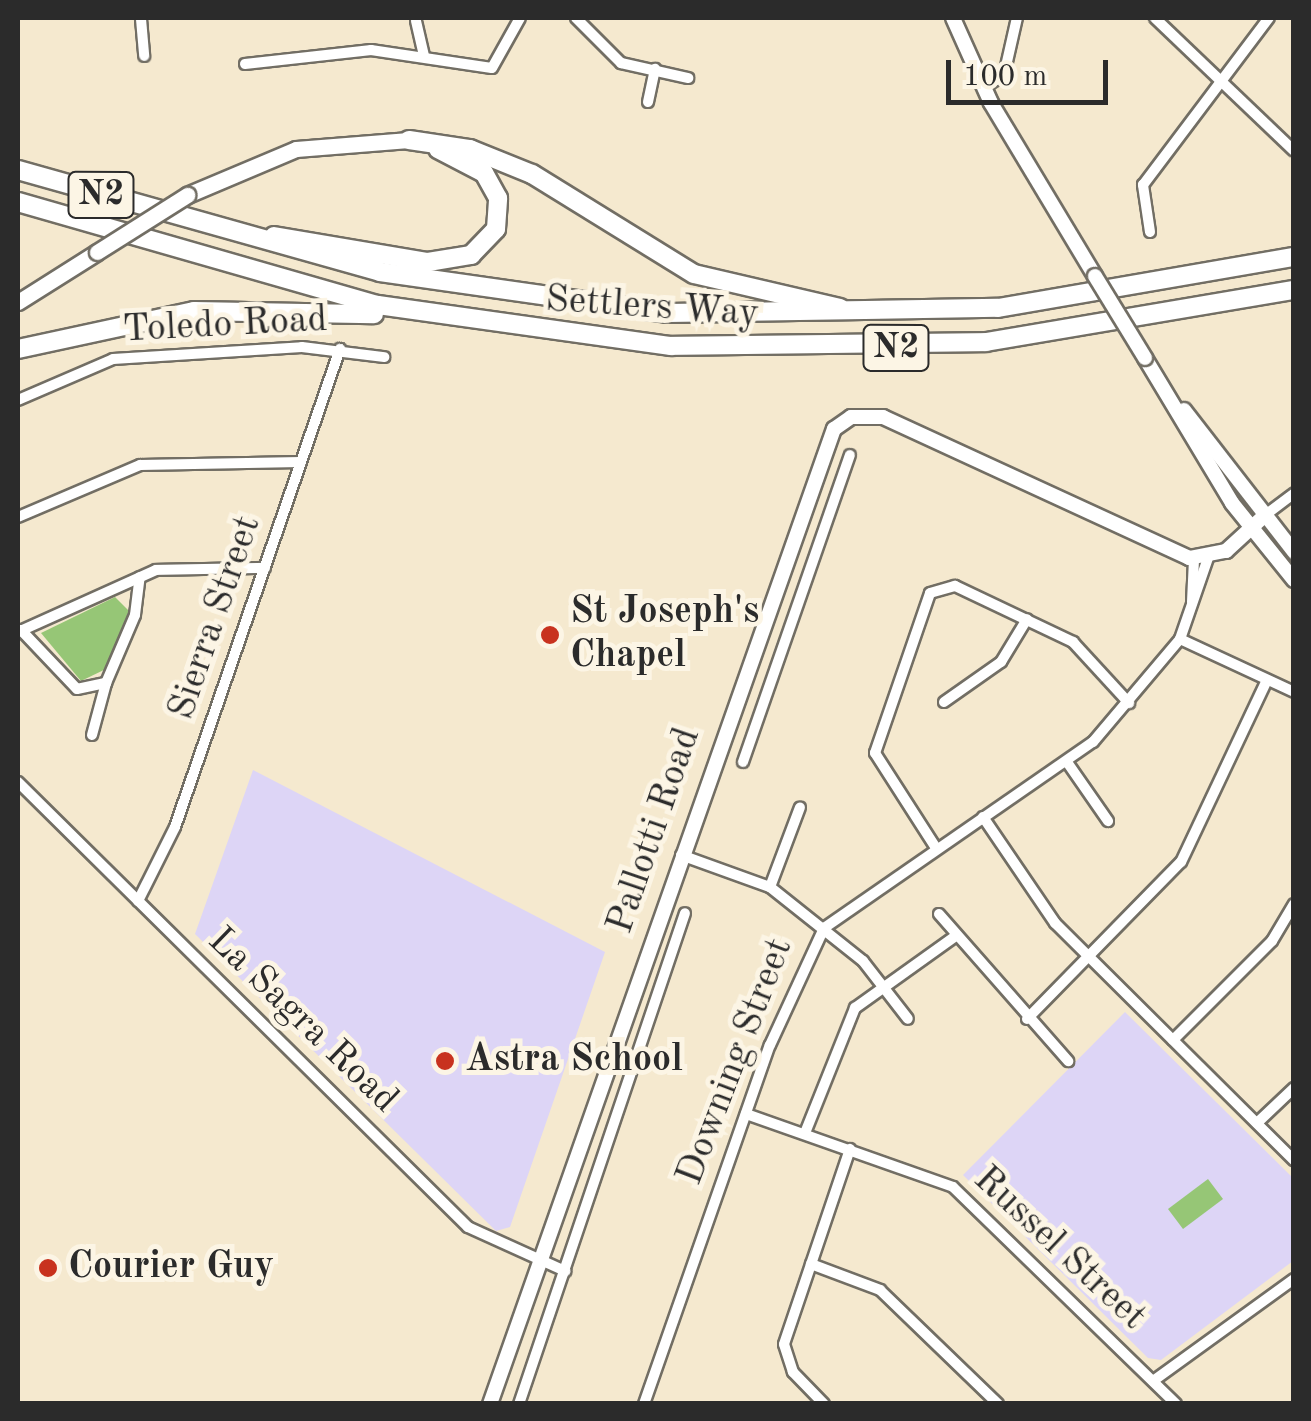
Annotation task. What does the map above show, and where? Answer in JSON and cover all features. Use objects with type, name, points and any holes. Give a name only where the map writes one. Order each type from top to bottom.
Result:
[{"type":"highway","points":[[184,220],[418,261],[471,255],[498,224],[494,188],[468,163],[409,140]]},
{"type":"highway","points":[[409,140],[516,167],[694,274],[767,297],[843,308],[1078,298]]},
{"type":"highway","name":"Settlers Way","points":[[18,170],[184,220],[399,276],[630,310],[862,317],[1078,298],[1294,257]]},
{"type":"highway","name":"Settlers Way","points":[[18,202],[301,286],[494,326],[690,347],[888,348],[1084,330],[1294,290]]},
{"type":"highway","points":[[18,349],[116,322],[226,308],[494,326]]},
{"type":"main road","points":[[18,302],[187,195],[296,150],[409,140]]},
{"type":"street","points":[[245,64],[358,50],[492,68],[520,18]]},
{"type":"street","points":[[576,18],[622,62],[688,78]]},
{"type":"street","points":[[953,18],[983,88],[1095,276],[1251,530],[1294,580]]},
{"type":"street","points":[[983,88],[1004,75],[1017,18]]},
{"type":"street","points":[[1155,18],[1294,152]]},
{"type":"street","points":[[1150,232],[1139,192],[1269,18]]},
{"type":"street","points":[[142,19],[144,56]]},
{"type":"street","points":[[416,21],[424,57]]},
{"type":"street","points":[[648,102],[654,68]]},
{"type":"street","name":"Toledo Road","points":[[18,400],[113,359],[340,348],[384,357]]},
{"type":"street","name":"Sierra Street","points":[[138,901],[176,827],[340,348]]},
{"type":"street","points":[[1158,379],[1294,552]]},
{"type":"street","name":"Pallotti Road","points":[[490,1404],[834,429],[874,415],[1201,558]]},
{"type":"street","name":"Pallotti Road","points":[[743,762],[850,455]]},
{"type":"street","points":[[18,517],[140,465],[301,462]]},
{"type":"street","points":[[1201,558],[1251,530],[1294,493]]},
{"type":"street","points":[[800,517],[826,526]]},
{"type":"street","name":"Downing Street","points":[[647,1402],[746,1114],[824,928],[936,848],[1068,762],[1129,703],[1180,639],[1201,558]]},
{"type":"street","points":[[106,683],[77,689],[19,631],[168,567],[265,568]]},
{"type":"street","points":[[92,735],[106,683],[136,615],[140,577]]},
{"type":"street","points":[[936,848],[875,753],[925,601],[955,586],[1027,619],[1084,649],[1129,703]]},
{"type":"street","points":[[944,702],[1002,662],[1027,619]]},
{"type":"street","points":[[1180,639],[1294,692]]},
{"type":"street","points":[[1027,1019],[1184,857],[1267,680]]},
{"type":"street","points":[[736,698],[762,706]]},
{"type":"street","points":[[1068,762],[1108,821]]},
{"type":"street","name":"La Sagra Road","points":[[18,782],[468,1226],[565,1271]]},
{"type":"street","points":[[770,887],[800,807]]},
{"type":"street","points":[[983,817],[1088,956],[1294,1160]]},
{"type":"street","points":[[681,855],[770,887],[824,928],[884,986],[908,1019]]},
{"type":"street","points":[[1173,1040],[1280,932],[1294,904]]},
{"type":"street","name":"Pallotti Road","points":[[519,1404],[664,988],[685,913]]},
{"type":"street","points":[[939,914],[954,937],[1068,1060]]},
{"type":"street","points":[[805,1133],[850,1016],[884,986],[954,937]]},
{"type":"street","points":[[638,978],[664,988]]},
{"type":"street","points":[[1257,1123],[1294,1088]]},
{"type":"street","name":"Russel Street","points":[[746,1114],[850,1149],[963,1194],[1176,1404]]},
{"type":"street","points":[[824,1404],[784,1355],[810,1264],[850,1149]]},
{"type":"street","points":[[810,1264],[880,1290],[998,1404]]},
{"type":"street","points":[[1153,1381],[1294,1279]]},
{"type":"shaded area","name":"Astra School","points":[[253,770],[605,952],[510,1227],[496,1231],[195,934]]},
{"type":"shaded area","points":[[1125,1012],[1293,1178],[1293,1261],[1161,1360],[1148,1358],[963,1175]]},
{"type":"green space","points":[[115,597],[129,611],[108,668],[81,681],[41,633]]},
{"type":"green space","points":[[1208,1179],[1223,1199],[1183,1229],[1168,1209]]},
{"type":"place","name":"St Joseph's Chapel","points":[[550,635]]},
{"type":"place","name":"Astra School","points":[[445,1061]]},
{"type":"place","name":"Courier Guy","points":[[48,1268]]}]
